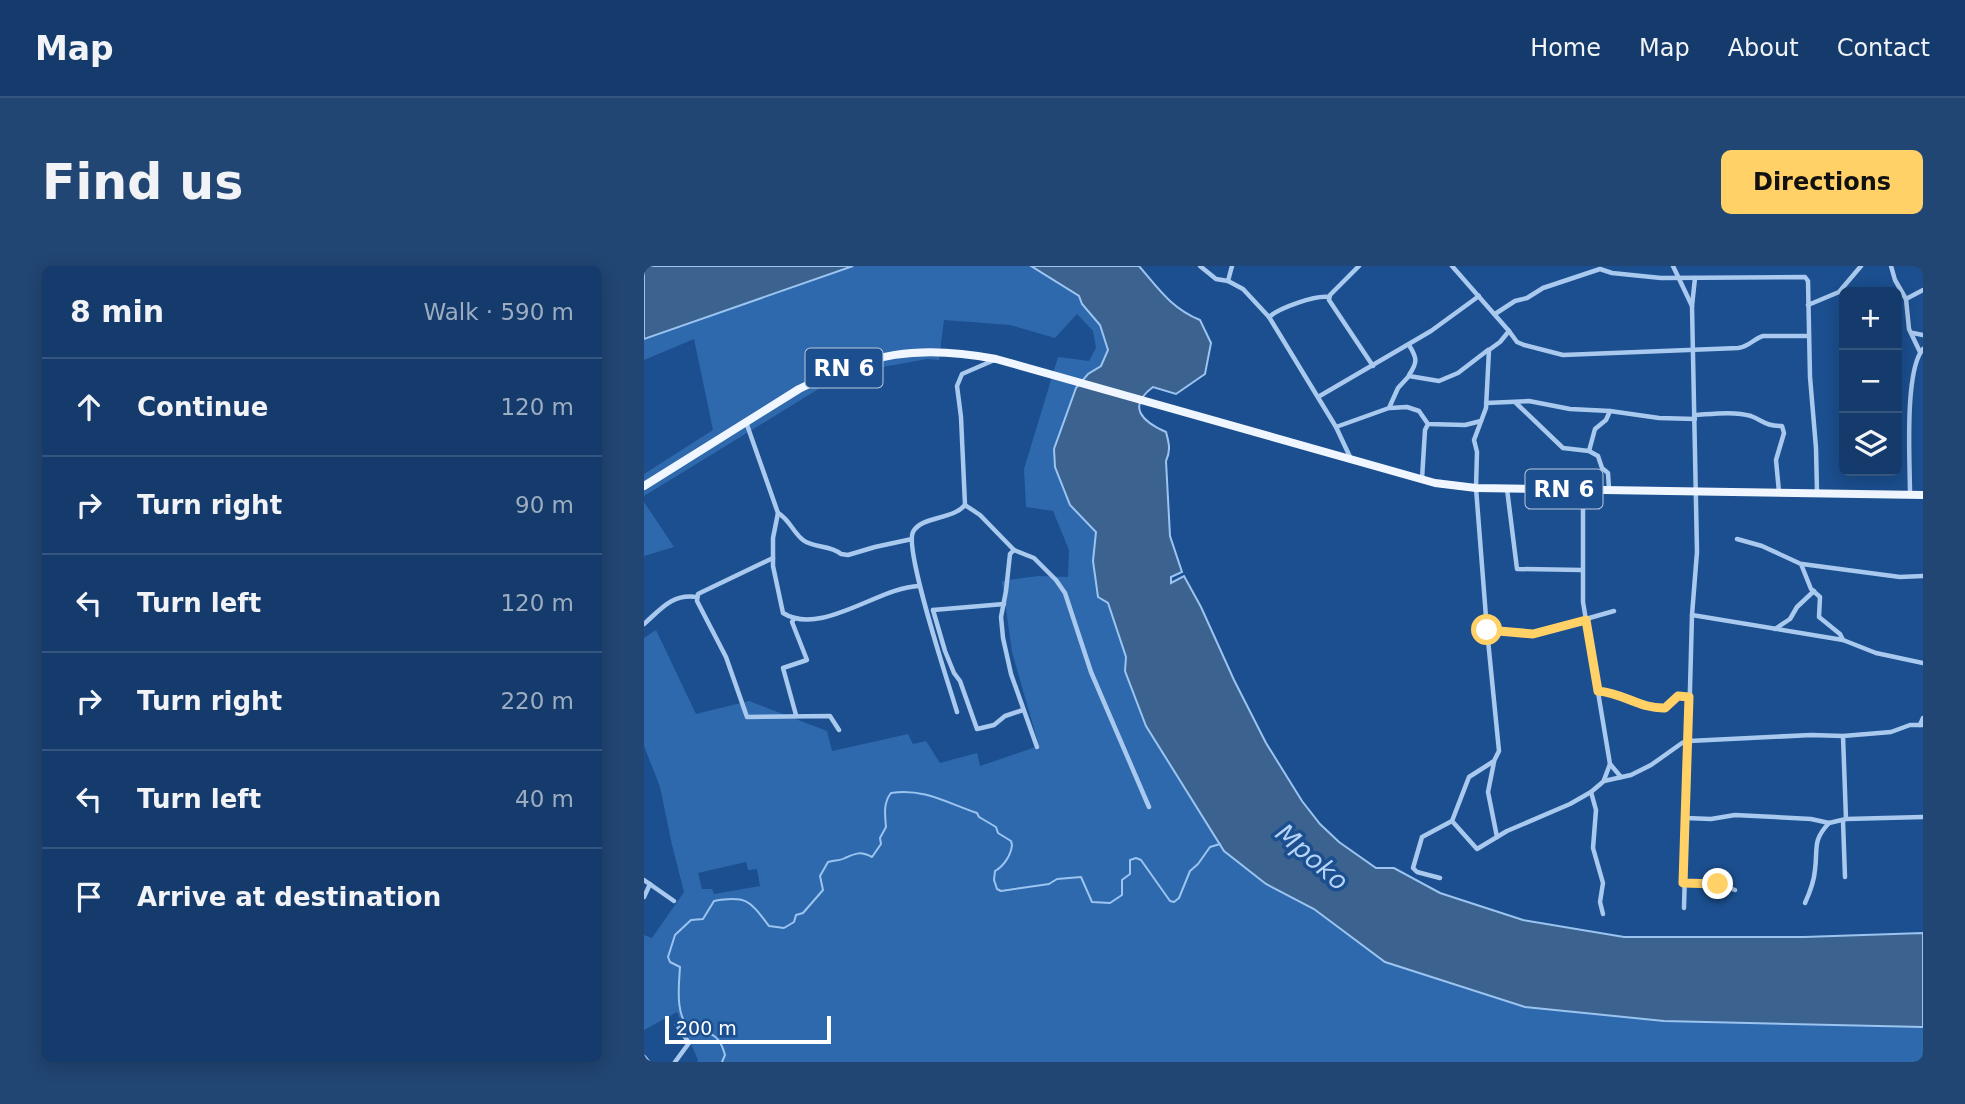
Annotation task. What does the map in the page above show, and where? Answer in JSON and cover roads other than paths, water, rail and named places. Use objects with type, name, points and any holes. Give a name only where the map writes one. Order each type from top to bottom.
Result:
[{"type":"main road","name":"RN 6","points":[[644,486],[799,389],[824,377],[884,356],[936,351],[996,359],[1422,480],[1476,488],[1923,495]]},
{"type":"street","points":[[1200,266],[1216,279],[1228,281],[1243,289],[1269,317],[1336,427],[1351,460]]},
{"type":"street","points":[[1228,281],[1233,266]]},
{"type":"street","points":[[1269,317],[1283,308],[1314,297],[1329,297],[1359,266]]},
{"type":"street","points":[[1452,266],[1517,342],[1563,355],[1745,348],[1756,338],[1763,336],[1809,336]]},
{"type":"street","points":[[1673,266],[1692,306]]},
{"type":"street","points":[[1808,305],[1839,292],[1861,266]]},
{"type":"street","points":[[1891,266],[1895,280],[1906,299],[1908,324],[1921,350],[1913,373],[1910,495]]},
{"type":"street","points":[[1495,314],[1543,288],[1600,269],[1625,274],[1680,278],[1805,276],[1817,492]]},
{"type":"street","points":[[1684,908],[1689,697],[1696,552],[1695,348],[1692,306],[1696,278]]},
{"type":"street","points":[[1906,299],[1923,290]]},
{"type":"street","points":[[1318,397],[1449,320],[1479,296]]},
{"type":"street","points":[[1329,297],[1373,366]]},
{"type":"street","points":[[1409,376],[1439,381],[1458,373],[1500,342],[1509,331]]},
{"type":"street","points":[[1912,333],[1923,335]]},
{"type":"street","points":[[1390,408],[1398,388],[1417,363],[1409,345]]},
{"type":"street","points":[[1489,350],[1486,403],[1483,420],[1474,440],[1477,452],[1476,488],[1487,630],[1498,730],[1499,751],[1494,761],[1488,792],[1497,837]]},
{"type":"street","points":[[957,712],[919,586],[912,539],[919,525],[958,512],[965,505],[957,386],[962,374],[996,359]]},
{"type":"street","points":[[1486,403],[1529,401],[1570,410],[1610,411],[1659,418],[1737,414],[1752,416],[1765,425],[1782,426],[1784,433],[1776,460],[1779,492]]},
{"type":"street","points":[[1515,403],[1563,448],[1598,456],[1602,468],[1608,473],[1609,489]]},
{"type":"street","points":[[1336,427],[1390,408],[1407,407],[1419,411],[1427,424]]},
{"type":"street","points":[[1589,452],[1595,429],[1606,421],[1610,411]]},
{"type":"street","points":[[1427,424],[1465,425],[1483,420]]},
{"type":"street","points":[[746,422],[778,513],[773,538],[774,576],[783,613],[794,619],[819,619],[897,591],[919,586]]},
{"type":"street","points":[[1422,480],[1427,424]]},
{"type":"street","points":[[1507,488],[1517,569],[1582,570]]},
{"type":"street","points":[[1452,821],[1474,848],[1480,848],[1497,837],[1591,792],[1604,781],[1610,764],[1586,620],[1582,570],[1583,489]]},
{"type":"street","points":[[965,505],[980,515],[1014,550],[1034,558],[1065,593],[1091,672],[1149,807]]},
{"type":"street","points":[[778,513],[805,542],[837,550],[841,554],[848,555],[912,539]]},
{"type":"street","points":[[1737,539],[1769,549],[1801,564],[1900,578],[1923,576]]},
{"type":"street","points":[[1014,550],[1010,554],[1001,617],[1005,654],[1037,747]]},
{"type":"street","points":[[644,624],[669,601],[685,596],[697,597],[702,592],[774,558]]},
{"type":"street","points":[[1801,564],[1814,591],[1820,597],[1818,617],[1840,634],[1843,640]]},
{"type":"street","points":[[1775,630],[1790,619],[1797,607],[1814,591]]},
{"type":"street","points":[[697,597],[726,657],[747,717],[831,716],[839,730]]},
{"type":"street","points":[[926,606],[933,610],[1004,604]]},
{"type":"street","points":[[933,610],[945,651],[960,681],[977,730],[994,725],[1005,716],[1023,710]]},
{"type":"street","points":[[1487,630],[1533,634],[1614,611]]},
{"type":"street","points":[[1692,615],[1843,640],[1876,653],[1923,663]]},
{"type":"street","points":[[794,619],[792,622],[807,660],[783,668],[796,715]]},
{"type":"street","points":[[1598,691],[1624,696],[1636,703],[1658,708],[1665,708],[1678,696],[1689,697]]},
{"type":"street","points":[[1604,781],[1622,778],[1650,765],[1689,741],[1891,732],[1910,725],[1922,725],[1923,719]]},
{"type":"street","points":[[1843,736],[1845,877]]},
{"type":"street","points":[[1440,878],[1413,868],[1422,837],[1452,821],[1469,777],[1494,761]]},
{"type":"street","points":[[1610,764],[1622,778]]},
{"type":"street","points":[[1591,792],[1596,810],[1592,848],[1603,883],[1600,902],[1603,914]]},
{"type":"street","points":[[1686,818],[1711,819],[1735,815],[1811,819],[1829,823],[1923,817]]},
{"type":"street","points":[[1805,903],[1811,891],[1815,871],[1816,839],[1829,823]]},
{"type":"street","points":[[644,880],[674,901]]},
{"type":"street","points":[[1683,883],[1718,884],[1735,890]]},
{"type":"street","points":[[644,897],[650,884]]},
{"type":"street","points":[[675,1062],[689,1043],[677,1025]]},
{"type":"street","points":[[644,1057],[648,1062]]},
{"type":"water","points":[[644,266],[853,266],[644,339]]},
{"type":"water","name":"Mpoko","points":[[1031,266],[1139,266],[1173,304],[1200,320],[1211,343],[1205,374],[1176,394],[1153,387],[1140,401],[1139,407],[1150,424],[1166,432],[1169,443],[1166,461],[1170,536],[1182,572],[1171,577],[1171,583],[1184,576],[1266,743],[1302,801],[1339,842],[1376,868],[1394,868],[1440,893],[1523,920],[1624,937],[1804,937],[1923,933],[1923,1027],[1664,1021],[1525,1007],[1385,962],[1314,909],[1266,884],[1224,851],[1146,726],[1125,671],[1126,657],[1108,603],[1098,597],[1093,561],[1096,532],[1070,505],[1055,467],[1054,449],[1076,388],[1088,374],[1101,366],[1108,350],[1100,325],[1082,304],[1079,296]]},
{"type":"waterway","points":[[722,1062],[725,1055],[718,1040],[709,1033],[694,1032],[683,1019],[679,1001],[680,967],[670,962],[668,957],[675,935],[691,920],[703,919],[714,901],[725,899],[747,902],[769,926],[784,928],[794,922],[796,915],[803,913],[823,890],[820,876],[828,862],[859,853],[872,857],[881,844],[880,838],[886,827],[886,805],[891,793],[935,797],[977,813],[996,827],[998,833],[1011,841],[1012,845],[1006,860],[995,871],[994,880],[997,889],[1001,891],[1049,884],[1057,879],[1081,877],[1092,902],[1110,903],[1122,895],[1122,880],[1130,874],[1130,860],[1136,858],[1141,860],[1170,901],[1174,902],[1179,898],[1190,871],[1210,847],[1220,844]]}]
